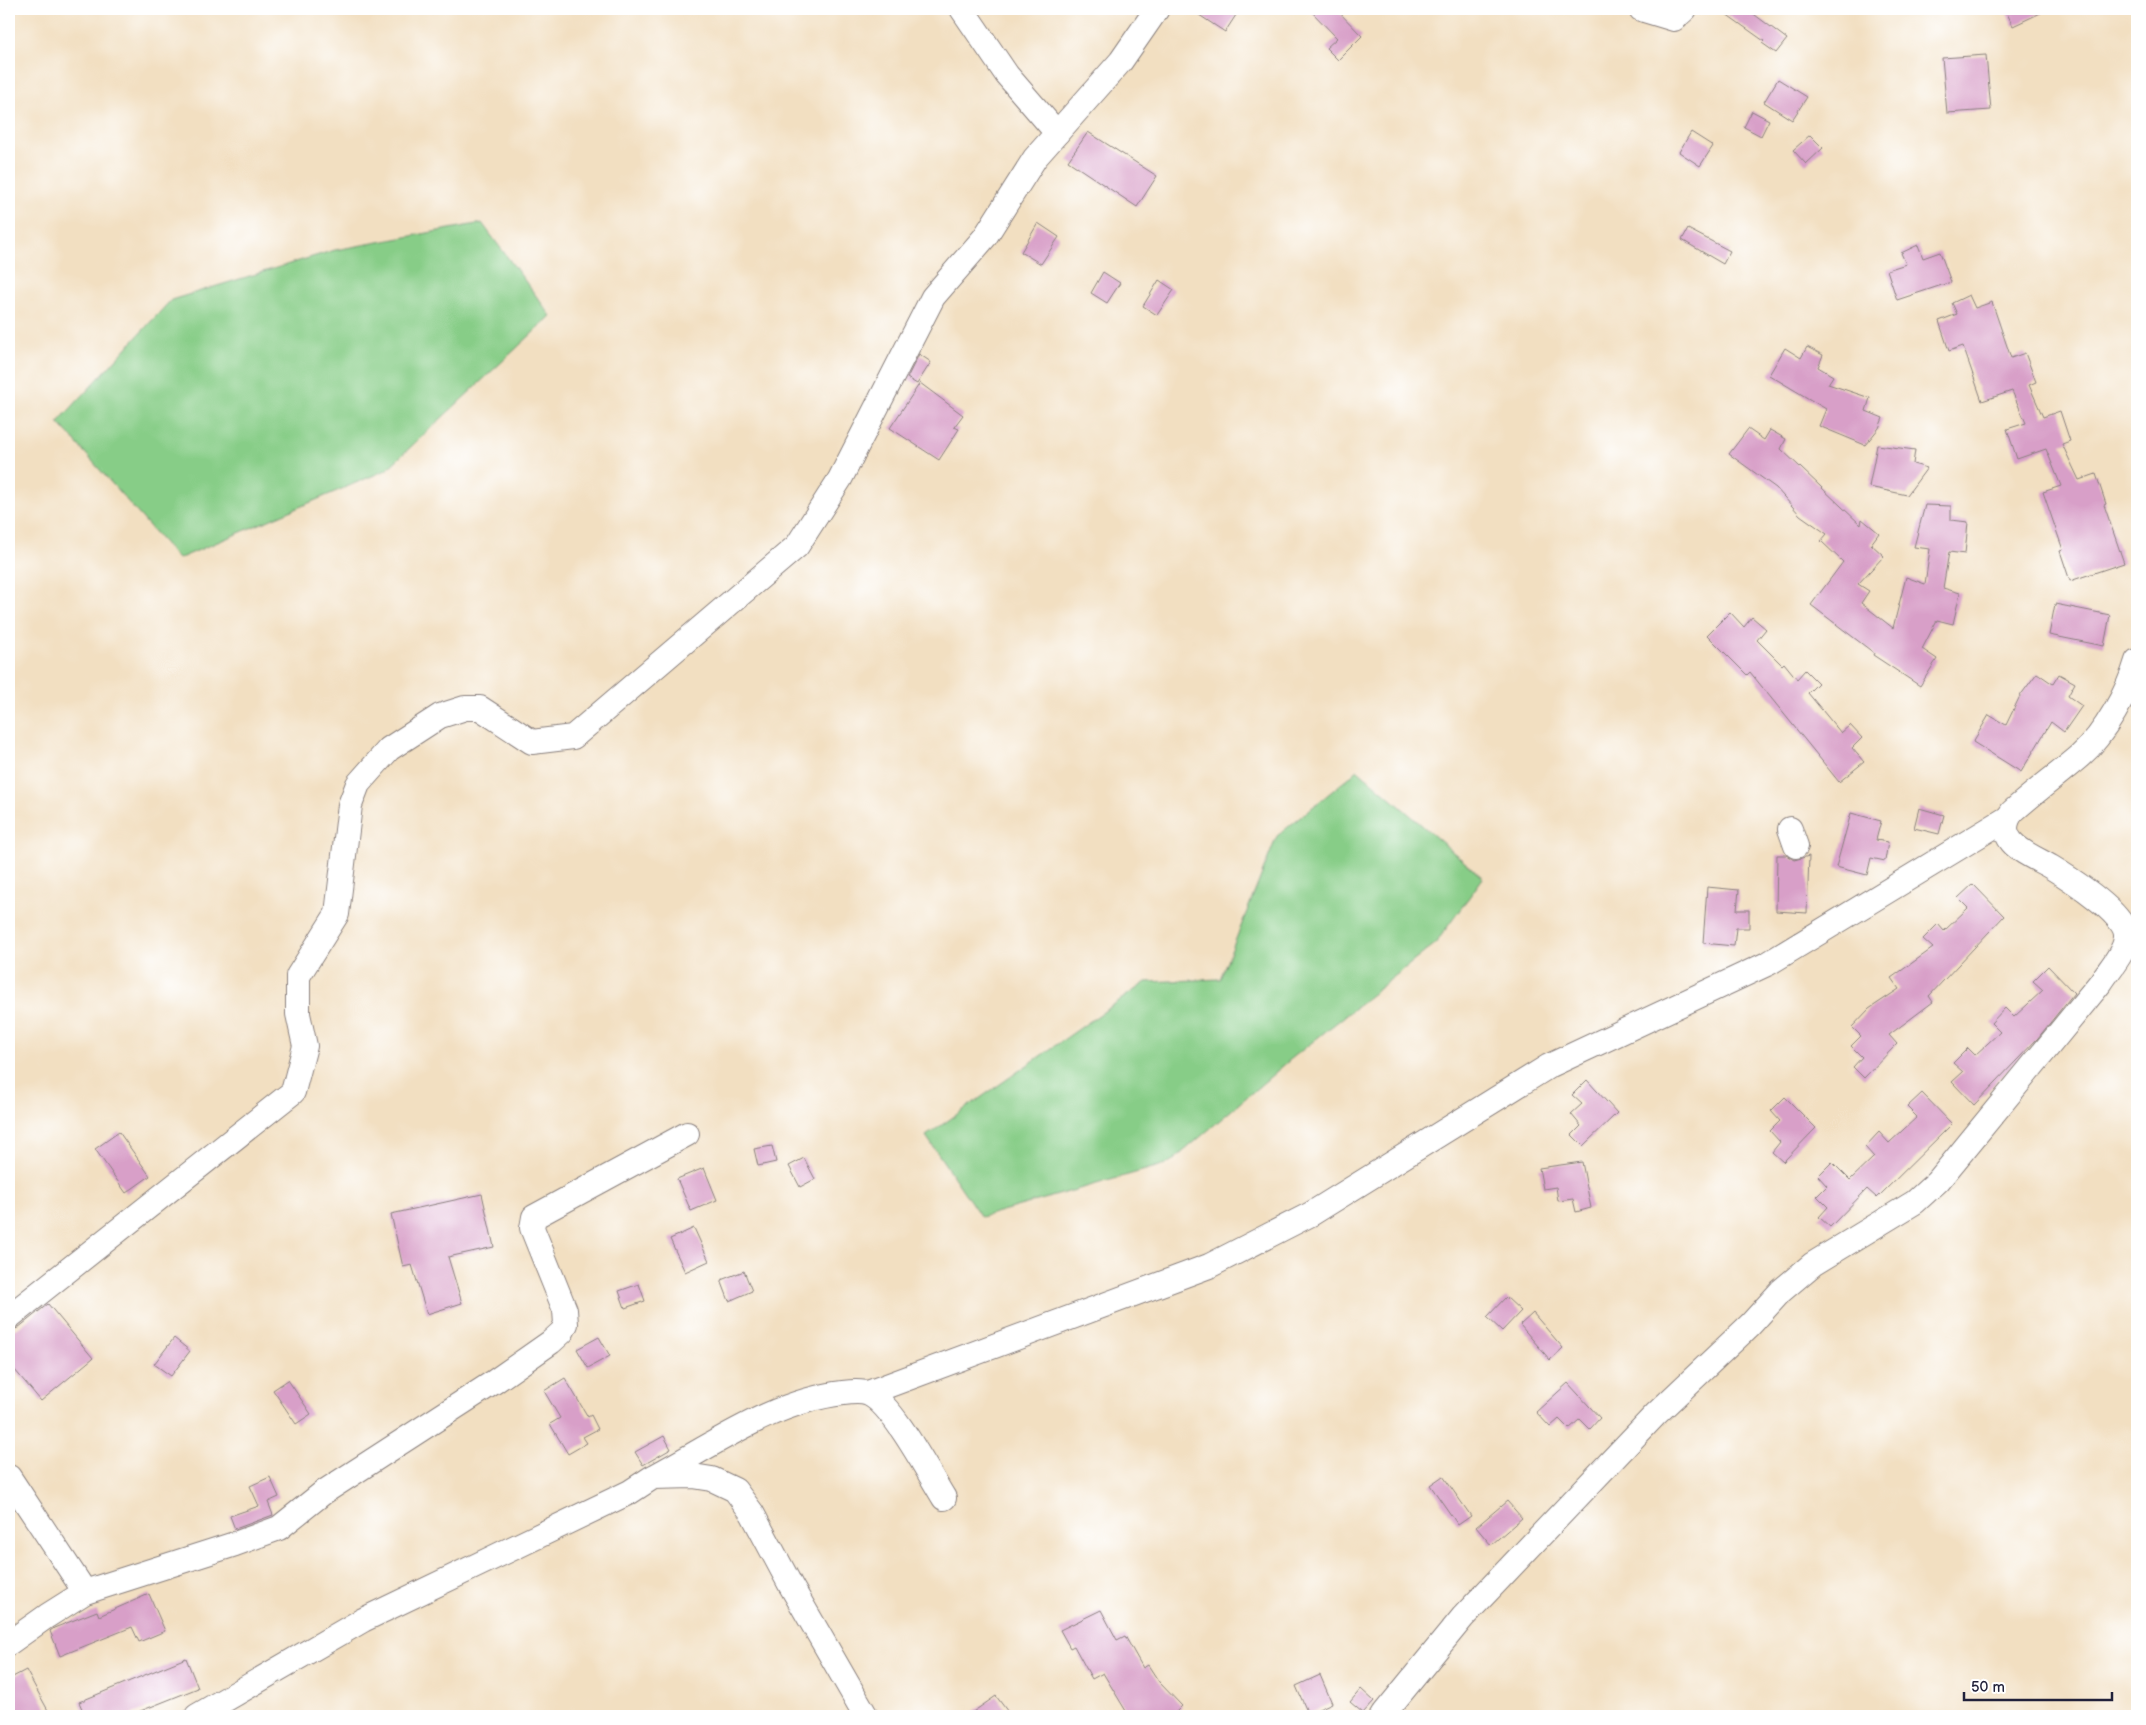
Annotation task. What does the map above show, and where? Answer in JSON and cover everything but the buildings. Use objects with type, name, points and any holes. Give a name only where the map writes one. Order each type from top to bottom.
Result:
[{"type":"street","points":[[962,9],[1007,75],[1057,133]]},
{"type":"street","points":[[9,1317],[293,1092],[305,1046],[298,1014],[298,976],[337,914],[350,805],[358,784],[389,748],[440,716],[465,708],[480,708],[532,742],[574,737],[797,546],[840,479],[933,297],[984,237],[1034,158],[1121,61],[1157,9]]},
{"type":"street","points":[[1641,9],[1674,19],[1685,9]]},
{"type":"street","points":[[197,1716],[224,1710],[363,1620],[630,1492],[653,1477],[791,1404],[817,1396],[852,1392],[868,1393],[1209,1266],[1311,1214],[1549,1066],[1769,963],[2006,819],[2028,797],[2082,754],[2111,717],[2133,675],[2137,661]]},
{"type":"street","points":[[1382,1716],[1464,1617],[1656,1414],[1750,1325],[1780,1291],[1813,1264],[1915,1202],[1938,1181],[2100,982],[2124,947],[2127,938],[2123,924],[2087,892],[2052,868],[2019,850],[2007,834],[2005,828],[2006,819]]},
{"type":"street","points":[[9,1643],[85,1592],[279,1528],[324,1492],[494,1382],[551,1342],[566,1324],[565,1310],[532,1228],[534,1217],[687,1134]]},
{"type":"street","points":[[868,1393],[879,1400],[899,1427],[944,1498]]},
{"type":"street","points":[[653,1477],[693,1476],[712,1479],[735,1490],[752,1513],[866,1716]]},
{"type":"street","points":[[9,1477],[85,1592]]},
{"type":"green space","points":[[482,223],[551,316],[386,470],[178,559],[58,422],[171,300],[335,250]]},
{"type":"green space","points":[[1358,770],[1483,878],[1435,944],[1291,1059],[1170,1163],[981,1217],[926,1136],[1146,982],[1220,979],[1277,836]]}]
